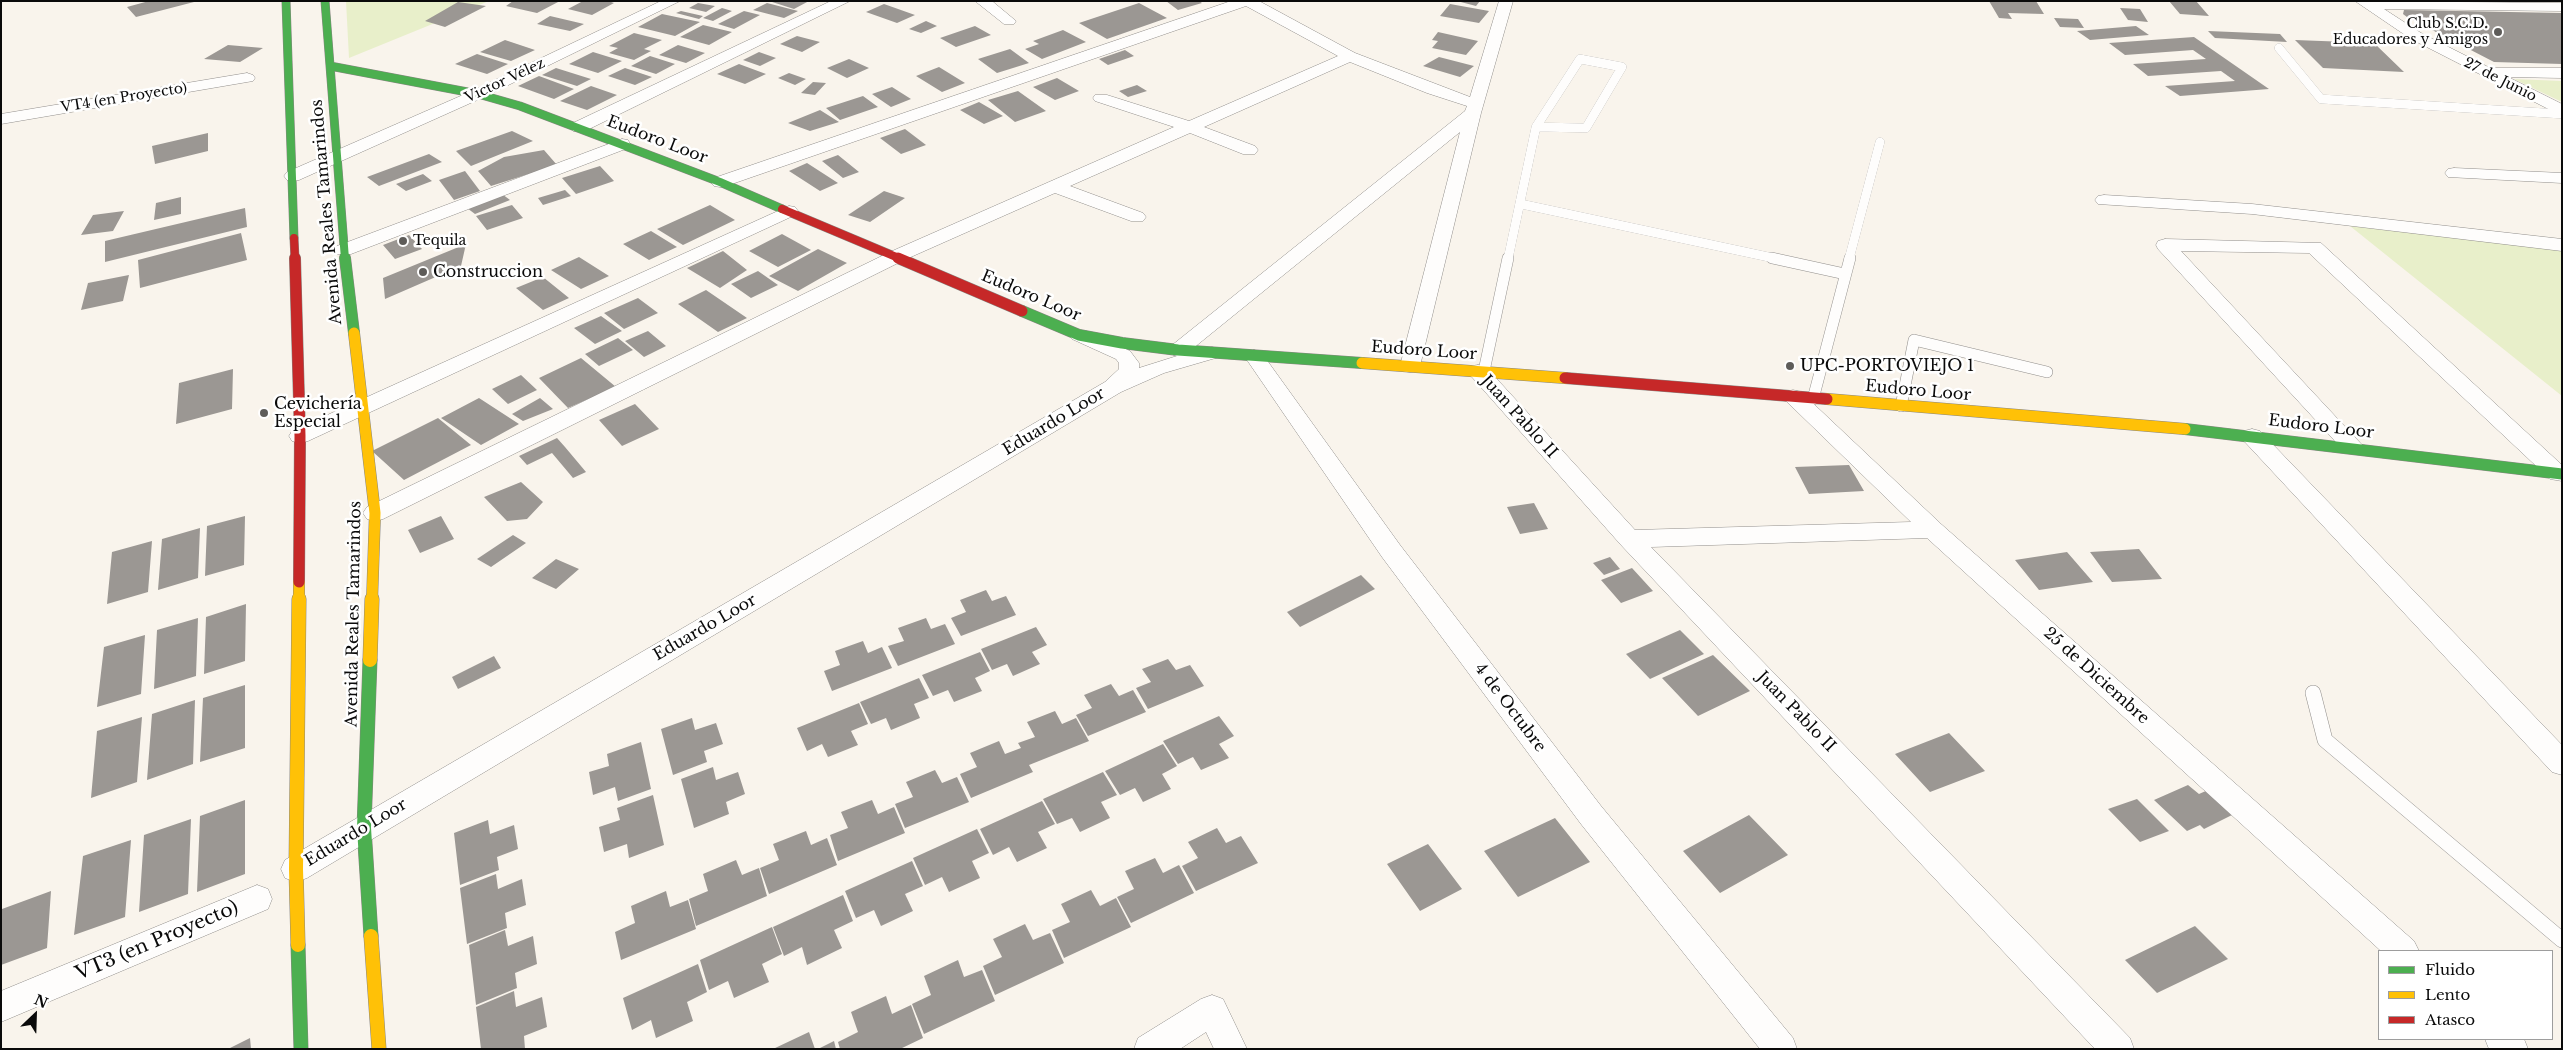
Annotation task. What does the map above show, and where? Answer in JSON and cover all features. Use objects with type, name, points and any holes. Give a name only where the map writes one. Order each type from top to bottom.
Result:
[{"type":"main road","name":"Avenida Reales Tamarindos","points":[[286,1],[300,436],[296,869],[301,1049]]},
{"type":"main road","name":"Avenida Reales Tamarindos","points":[[325,1],[344,250],[364,406],[375,514],[364,828],[379,1049]]},
{"type":"main road","name":"Eudoro Loor","points":[[330,66],[478,94],[579,127],[720,182],[1079,335],[1178,350],[1212,353],[1481,371],[2252,436],[2560,474]]},
{"type":"street","name":"Victor Vélez","points":[[293,176],[478,94],[673,1]]},
{"type":"street","points":[[579,127],[842,1]]},
{"type":"street","points":[[982,1],[1009,21]]},
{"type":"street","points":[[720,182],[1247,1],[1347,57],[1475,108]]},
{"type":"street","points":[[1410,366],[1475,108],[1506,1]]},
{"type":"street","points":[[2364,2],[2562,7]]},
{"type":"street","name":"27 de Junio","points":[[2364,2],[2416,36],[2562,112]]},
{"type":"street","points":[[375,514],[897,256],[1347,57]]},
{"type":"street","points":[[2485,72],[2562,74]]},
{"type":"street","name":"VT4 (en Proyecto)","points":[[1,119],[247,78]]},
{"type":"street","points":[[1100,98],[1190,127],[1249,150]]},
{"type":"street","points":[[1178,350],[1475,108]]},
{"type":"street","points":[[344,250],[622,144]]},
{"type":"street","points":[[2454,173],[2562,178]]},
{"type":"street","points":[[1055,187],[1137,217]]},
{"type":"street","points":[[2104,200],[2252,209],[2562,245]]},
{"type":"street","points":[[300,436],[789,211]]},
{"type":"street","points":[[2353,447],[2165,245],[2314,247],[2560,474]]},
{"type":"street","name":"Eduardo Loor","points":[[1079,335],[1123,355],[1129,363],[1129,371],[1113,387]]},
{"type":"street","name":"Eduardo Loor","points":[[296,869],[1113,387],[1166,365],[1212,353]]},
{"type":"street","name":"4 de Octubre","points":[[1254,356],[1391,551],[1591,815],[1781,1049]]},
{"type":"street","name":"Juan Pablo II","points":[[1481,371],[1629,539],[2118,1049]]},
{"type":"street","name":"25 de Diciembre","points":[[1803,398],[1934,530],[2402,950]]},
{"type":"street","points":[[2252,436],[2562,764]]},
{"type":"street","points":[[1629,539],[1934,530]]},
{"type":"street","name":"VT3 (en Proyecto)","points":[[1,1007],[257,899]]},
{"type":"street","points":[[1150,1049],[1212,1010],[1231,1049]]},
{"type":"street","points":[[2502,1040],[2512,1049]]},
{"type":"lane","points":[[2279,48],[2321,99],[2562,112]]},
{"type":"lane","points":[[1481,371],[1521,204],[1536,128],[1580,59],[1622,68],[1586,128],[1536,128]]},
{"type":"lane","points":[[1803,398],[1845,274],[1880,142]]},
{"type":"lane","points":[[1521,204],[1845,274]]},
{"type":"lane","points":[[1902,406],[1914,340],[2047,372]]},
{"type":"lane","points":[[2313,693],[2325,740],[2562,940]]},
{"type":"green space","points":[[346,1],[489,1],[349,58]]},
{"type":"green space","points":[[2514,79],[2562,81],[2562,102]]},
{"type":"green space","points":[[2350,226],[2562,250],[2562,396]]},
{"type":"building","points":[[149,1],[194,2],[136,17],[127,7]]},
{"type":"building","points":[[513,1],[560,1],[537,13],[506,6]]},
{"type":"building","points":[[583,1],[608,1],[614,3],[592,15],[568,9]]},
{"type":"building","points":[[769,1],[809,1],[794,9]]},
{"type":"building","points":[[1166,1],[1199,1],[1202,3],[1178,10]]},
{"type":"building","points":[[1457,1],[1480,1],[1476,6]]},
{"type":"building","points":[[1989,1],[2036,1],[2044,14],[2008,13],[2012,19],[1999,18]]},
{"type":"building","points":[[2169,1],[2196,1],[2209,16],[2180,14]]},
{"type":"building","points":[[458,2],[486,6],[445,27],[425,21]]},
{"type":"building","points":[[698,3],[715,6],[706,12],[689,8]]},
{"type":"building","points":[[767,3],[798,11],[784,18],[753,10]]},
{"type":"building","points":[[1139,3],[1167,18],[1107,39],[1079,23]]},
{"type":"building","points":[[884,4],[915,15],[897,23],[866,12]]},
{"type":"building","points":[[1450,4],[1489,11],[1479,23],[1440,16]]},
{"type":"building","points":[[722,8],[732,11],[713,21],[703,18]]},
{"type":"building","points":[[2120,8],[2140,9],[2148,22],[2128,20]]},
{"type":"building","name":"Club S.C.D. Educadores y Amigos","points":[[2404,10],[2562,13],[2562,64],[2494,62],[2407,17],[2403,14]]},
{"type":"building","points":[[681,11],[703,16],[699,19],[676,13]]},
{"type":"building","points":[[744,11],[760,15],[734,29],[718,24]]},
{"type":"building","points":[[662,14],[700,22],[675,36],[638,27]]},
{"type":"building","points":[[550,16],[584,24],[570,31],[537,24]]},
{"type":"building","points":[[2054,18],[2078,19],[2084,28],[2060,27]]},
{"type":"building","points":[[926,21],[937,26],[921,33],[909,29]]},
{"type":"building","points":[[703,25],[732,32],[709,45],[680,37]]},
{"type":"building","points":[[975,26],[991,35],[956,47],[940,38]]},
{"type":"building","points":[[2136,26],[2149,35],[2090,40],[2077,31]]},
{"type":"building","points":[[1063,30],[1086,42],[1042,59],[1025,49],[1039,44],[1033,41]]},
{"type":"building","points":[[2208,31],[2280,34],[2287,42],[2215,38]]},
{"type":"building","points":[[1438,32],[1478,41],[1466,55],[1432,48],[1438,41],[1432,40]]},
{"type":"building","points":[[634,33],[662,40],[644,49],[651,51],[634,60],[609,53],[618,48],[609,46]]},
{"type":"building","points":[[797,36],[820,42],[802,52],[780,44]]},
{"type":"building","points":[[2194,37],[2269,89],[2180,96],[2165,86],[2235,81],[2221,71],[2148,76],[2133,64],[2206,59],[2193,50],[2125,55],[2109,43]]},
{"type":"building","points":[[505,40],[535,50],[511,61],[480,52]]},
{"type":"building","points":[[2295,40],[2374,43],[2404,72],[2323,68]]},
{"type":"building","points":[[228,45],[263,48],[240,62],[204,59]]},
{"type":"building","points":[[678,45],[705,53],[686,63],[659,55]]},
{"type":"building","points":[[1010,49],[1029,63],[997,73],[978,59]]},
{"type":"building","points":[[1125,50],[1134,56],[1108,65],[1099,59]]},
{"type":"building","points":[[593,52],[622,61],[598,73],[569,64]]},
{"type":"building","points":[[759,52],[776,58],[760,66],[743,60]]},
{"type":"building","points":[[477,54],[508,64],[487,74],[455,64]]},
{"type":"building","points":[[650,56],[675,64],[656,74],[631,66]]},
{"type":"building","points":[[1439,57],[1474,66],[1460,77],[1423,66]]},
{"type":"building","points":[[849,59],[869,68],[847,78],[827,68]]},
{"type":"building","points":[[739,64],[766,74],[745,84],[717,74]]},
{"type":"building","points":[[939,67],[965,83],[942,92],[916,76]]},
{"type":"building","points":[[556,68],[591,79],[577,86],[542,75]]},
{"type":"building","points":[[625,68],[652,77],[635,85],[608,76]]},
{"type":"building","points":[[789,73],[806,79],[795,85],[778,78]]},
{"type":"building","points":[[539,76],[574,89],[554,99],[518,86]]},
{"type":"building","points":[[1057,78],[1079,91],[1055,100],[1033,87]]},
{"type":"building","points":[[813,82],[826,83],[815,95],[801,93]]},
{"type":"building","points":[[1137,85],[1147,91],[1128,97],[1119,91]]},
{"type":"building","points":[[591,86],[617,95],[587,110],[560,101]]},
{"type":"building","points":[[892,87],[911,99],[891,107],[872,94]]},
{"type":"building","points":[[1018,91],[1046,111],[1015,122],[988,100]]},
{"type":"building","points":[[863,96],[878,107],[840,120],[826,108]]},
{"type":"building","points":[[979,102],[1003,116],[984,124],[960,110]]},
{"type":"building","points":[[820,110],[839,122],[810,131],[788,123]]},
{"type":"building","points":[[905,129],[926,145],[901,154],[880,138]]},
{"type":"building","points":[[512,131],[533,141],[471,166],[456,151]]},
{"type":"building","points":[[208,133],[208,151],[155,164],[152,146]]},
{"type":"building","points":[[544,150],[557,165],[491,186],[478,171],[504,157]]},
{"type":"building","points":[[429,154],[442,162],[379,186],[367,177]]},
{"type":"building","points":[[838,155],[859,172],[843,178],[822,161]]},
{"type":"building","points":[[807,163],[838,183],[820,191],[789,171]]},
{"type":"building","points":[[600,166],[614,181],[576,194],[562,178]]},
{"type":"building","points":[[465,171],[480,191],[454,200],[439,180]]},
{"type":"building","points":[[423,174],[432,181],[406,191],[396,184]]},
{"type":"building","points":[[565,190],[571,196],[543,205],[538,198]]},
{"type":"building","points":[[884,191],[905,198],[870,222],[848,215]]},
{"type":"building","points":[[502,194],[510,200],[475,214],[467,208]]},
{"type":"building","points":[[181,197],[181,214],[154,220],[156,203]]},
{"type":"building","points":[[512,205],[523,218],[487,230],[476,216]]},
{"type":"building","points":[[710,205],[735,220],[683,245],[657,229]]},
{"type":"building","points":[[245,208],[247,227],[105,262],[105,241]]},
{"type":"building","points":[[124,211],[113,231],[81,235],[93,215]]},
{"type":"building","points":[[651,231],[677,247],[649,260],[623,244]]},
{"type":"building","points":[[241,233],[247,260],[140,288],[138,260]]},
{"type":"building","points":[[782,234],[811,250],[778,267],[749,251]]},
{"type":"building","points":[[409,235],[422,249],[395,259],[383,245]]},
{"type":"building","name":"Construccion","points":[[466,244],[461,266],[385,299],[383,278]]},
{"type":"building","points":[[818,249],[847,263],[798,291],[769,276]]},
{"type":"building","points":[[723,251],[747,270],[720,288],[687,268]]},
{"type":"building","points":[[579,257],[609,276],[581,289],[551,270]]},
{"type":"building","points":[[758,271],[778,285],[751,298],[731,284]]},
{"type":"building","points":[[129,275],[123,301],[81,310],[88,283]]},
{"type":"building","points":[[543,277],[569,298],[543,310],[516,288]]},
{"type":"building","points":[[706,290],[747,318],[718,332],[678,304]]},
{"type":"building","points":[[638,298],[658,313],[624,329],[604,313]]},
{"type":"building","points":[[601,316],[622,331],[595,344],[574,328]]},
{"type":"building","points":[[648,331],[666,346],[644,357],[625,341]]},
{"type":"building","points":[[618,338],[633,350],[599,366],[585,354]]},
{"type":"building","points":[[581,358],[616,387],[568,408],[539,378]]},
{"type":"building","points":[[233,369],[232,409],[176,424],[179,383]]},
{"type":"building","points":[[521,375],[537,390],[508,404],[492,389]]},
{"type":"building","points":[[479,398],[519,424],[481,445],[441,418]]},
{"type":"building","points":[[540,398],[553,409],[523,421],[512,414]]},
{"type":"building","points":[[635,404],[659,429],[622,446],[599,420]]},
{"type":"building","points":[[438,418],[471,445],[404,480],[372,451]]},
{"type":"building","points":[[557,438],[586,472],[573,478],[552,453],[527,465],[519,456]]},
{"type":"building","points":[[1849,465],[1864,491],[1809,494],[1795,467]]},
{"type":"building","points":[[521,482],[543,502],[527,519],[507,521],[484,497]]},
{"type":"building","points":[[1534,503],[1548,529],[1520,534],[1507,507]]},
{"type":"building","points":[[245,516],[244,565],[205,576],[207,526]]},
{"type":"building","points":[[441,516],[454,539],[420,553],[408,530]]},
{"type":"building","points":[[200,528],[198,578],[158,590],[162,539]]},
{"type":"building","points":[[513,535],[526,543],[491,567],[477,559]]},
{"type":"building","points":[[152,541],[148,592],[107,604],[112,552]]},
{"type":"building","points":[[2139,549],[2162,579],[2112,582],[2090,552]]},
{"type":"building","points":[[2067,552],[2093,582],[2039,590],[2015,560]]},
{"type":"building","points":[[1610,557],[1620,569],[1604,575],[1593,563]]},
{"type":"building","points":[[556,559],[579,569],[556,589],[532,578]]},
{"type":"building","points":[[1632,568],[1653,591],[1621,603],[1601,580]]},
{"type":"building","points":[[1361,575],[1375,589],[1300,627],[1287,612]]},
{"type":"building","points":[[986,590],[992,601],[1006,596],[1016,615],[961,636],[951,618],[966,612],[960,600]]},
{"type":"building","points":[[246,604],[245,661],[204,674],[206,617]]},
{"type":"building","points":[[198,618],[196,676],[154,689],[157,630]]},
{"type":"building","points":[[926,618],[931,629],[945,624],[955,644],[898,666],[888,646],[904,641],[898,628]]},
{"type":"building","points":[[1036,627],[1047,645],[1032,652],[1040,664],[1013,676],[1007,664],[992,670],[981,649]]},
{"type":"building","points":[[1680,630],[1704,654],[1650,679],[1626,654]]},
{"type":"building","points":[[145,635],[141,694],[97,707],[104,647]]},
{"type":"building","points":[[863,641],[868,653],[882,647],[892,668],[832,691],[824,671],[840,665],[835,651]]},
{"type":"building","points":[[980,652],[990,671],[975,678],[982,691],[954,702],[948,690],[933,696],[922,675]]},
{"type":"building","points":[[1713,655],[1750,691],[1698,716],[1662,678]]},
{"type":"building","points":[[494,656],[501,668],[458,689],[452,677]]},
{"type":"building","points":[[1168,659],[1176,670],[1190,665],[1204,686],[1148,709],[1136,688],[1151,682],[1142,669]]},
{"type":"building","points":[[919,678],[929,698],[914,704],[920,718],[891,730],[886,718],[871,724],[860,702]]},
{"type":"building","points":[[1111,684],[1119,696],[1133,690],[1146,712],[1088,736],[1076,715],[1092,708],[1084,695]]},
{"type":"building","points":[[245,685],[245,748],[200,762],[203,698]]},
{"type":"building","points":[[195,700],[193,764],[147,780],[152,714]]},
{"type":"building","points":[[859,703],[868,724],[851,731],[858,745],[828,757],[822,744],[807,751],[797,728]]},
{"type":"building","points":[[1055,711],[1062,724],[1076,718],[1089,741],[1029,765],[1033,772],[971,798],[960,774],[977,767],[970,753],[999,741],[1005,754],[1021,748],[1018,743],[1035,737],[1027,722]]},
{"type":"building","points":[[1219,716],[1234,736],[1219,744],[1229,758],[1201,770],[1193,757],[1178,764],[1163,741]]},
{"type":"building","points":[[142,717],[137,782],[91,798],[97,731]]},
{"type":"building","points":[[692,718],[695,730],[716,723],[723,744],[704,751],[707,762],[673,775],[661,729]]},
{"type":"building","points":[[1949,733],[1985,771],[1930,792],[1895,754]]},
{"type":"building","points":[[641,742],[651,789],[618,801],[615,787],[593,795],[589,772],[609,766],[607,754]]},
{"type":"building","points":[[1163,744],[1177,766],[1162,774],[1171,789],[1143,802],[1135,788],[1120,795],[1105,771]]},
{"type":"building","points":[[713,767],[716,780],[738,772],[745,794],[726,802],[729,814],[694,828],[681,779]]},
{"type":"building","points":[[935,770],[942,783],[957,777],[969,802],[905,828],[895,804],[913,797],[906,782]]},
{"type":"building","points":[[1103,772],[1117,795],[1101,802],[1110,818],[1080,832],[1072,818],[1057,824],[1043,799]]},
{"type":"building","points":[[2188,785],[2199,794],[2208,790],[2234,814],[2204,829],[2200,825],[2187,831],[2154,800]]},
{"type":"building","points":[[653,795],[664,845],[629,858],[627,844],[604,852],[599,827],[620,820],[617,808]]},
{"type":"building","points":[[2137,799],[2169,831],[2140,842],[2108,809]]},
{"type":"building","points":[[245,800],[245,874],[197,892],[200,816]]},
{"type":"building","points":[[872,800],[878,814],[894,807],[905,833],[838,861],[830,835],[848,828],[841,812]]},
{"type":"building","points":[[1042,801],[1055,824],[1038,832],[1047,848],[1017,862],[1009,847],[993,855],[980,829]]},
{"type":"building","points":[[1749,815],[1788,855],[1720,893],[1683,851]]},
{"type":"building","points":[[1555,818],[1590,862],[1518,897],[1484,851]]},
{"type":"building","points":[[191,819],[188,894],[139,912],[144,835]]},
{"type":"building","points":[[488,820],[490,834],[514,825],[518,849],[497,857],[499,870],[460,885],[454,833]]},
{"type":"building","points":[[1217,828],[1226,843],[1241,836],[1258,863],[1196,891],[1182,866],[1198,858],[1188,842]]},
{"type":"building","points":[[977,829],[989,853],[972,861],[980,878],[949,892],[942,877],[925,885],[913,858]]},
{"type":"building","points":[[806,831],[811,845],[827,838],[837,865],[769,894],[760,868],[779,860],[773,844]]},
{"type":"building","points":[[131,840],[125,917],[74,935],[83,856]]},
{"type":"building","points":[[1428,844],[1462,889],[1420,911],[1387,864]]},
{"type":"building","points":[[1155,858],[1163,873],[1179,865],[1194,893],[1131,923],[1117,897],[1134,889],[1125,871]]},
{"type":"building","points":[[736,860],[742,875],[759,868],[767,896],[696,926],[689,899],[708,891],[703,874]]},
{"type":"building","points":[[912,861],[923,886],[905,894],[913,911],[881,926],[874,910],[856,918],[845,891]]},
{"type":"building","points":[[496,874],[498,889],[522,879],[526,905],[505,913],[507,928],[467,944],[460,888]]},
{"type":"building","points":[[1091,890],[1100,906],[1116,898],[1131,927],[1064,958],[1052,930],[1070,922],[1061,904]]},
{"type":"building","points":[[51,891],[47,948],[1,965],[2,909]]},
{"type":"building","points":[[666,891],[670,907],[688,900],[696,929],[621,960],[615,932],[635,923],[631,906]]},
{"type":"building","points":[[843,895],[853,921],[834,930],[842,948],[807,965],[802,947],[784,956],[773,927]]},
{"type":"building","points":[[1025,924],[1033,940],[1050,933],[1064,963],[995,995],[983,966],[1002,957],[993,939]]},
{"type":"building","points":[[2195,926],[2228,959],[2157,993],[2125,960]]},
{"type":"building","points":[[772,927],[782,954],[762,964],[769,982],[734,998],[728,981],[709,990],[700,960]]},
{"type":"building","points":[[505,930],[508,946],[533,936],[537,964],[515,973],[517,988],[476,1005],[469,945]]},
{"type":"building","points":[[958,960],[964,977],[982,970],[995,1001],[924,1034],[912,1004],[931,995],[924,976]]},
{"type":"building","points":[[698,964],[707,992],[687,1002],[693,1021],[656,1038],[651,1020],[632,1030],[623,998]]},
{"type":"building","points":[[514,991],[516,1007],[542,997],[547,1027],[524,1036],[525,1049],[481,1049],[476,1007]]},
{"type":"building","points":[[886,996],[892,1014],[911,1005],[923,1038],[900,1049],[840,1049],[838,1042],[858,1032],[851,1012]]},
{"type":"building","points":[[809,1032],[815,1049],[773,1049]]},
{"type":"building","points":[[250,1038],[251,1049],[228,1049]]},
{"type":"building","points":[[834,1041],[836,1049],[818,1049]]},
{"type":"traffic: fast","points":[[286,1],[294,238]]},
{"type":"traffic: fast","points":[[325,1],[344,250],[354,333]]},
{"type":"traffic: fast","points":[[330,66],[478,94],[520,106],[720,182],[782,209]]},
{"type":"traffic: fast","points":[[1022,311],[1079,335],[1122,343],[1178,350],[1362,363]]},
{"type":"traffic: fast","points":[[2185,429],[2562,474]]},
{"type":"traffic: fast","points":[[370,660],[364,828],[371,936]]},
{"type":"traffic: fast","points":[[298,945],[301,1049]]},
{"type":"traffic: slow","points":[[354,333],[375,513],[370,660]]},
{"type":"traffic: slow","points":[[1362,363],[1565,378]]},
{"type":"traffic: slow","points":[[1827,399],[2185,429]]},
{"type":"traffic: slow","points":[[298,945],[296,869],[299,582]]},
{"type":"traffic: slow","points":[[371,936],[379,1049]]},
{"type":"traffic: jam","points":[[782,209],[1022,311]]},
{"type":"traffic: jam","points":[[294,238],[300,436],[299,582]]},
{"type":"traffic: jam","points":[[1565,378],[1827,399]]},
{"type":"place","name":"Club S.C.D. Educadores y Amigos","points":[[2498,32]]},
{"type":"place","name":"Tequila","points":[[403,241]]},
{"type":"place","name":"Construccion","points":[[423,272]]},
{"type":"place","name":"UPC-PORTOVIEJO 1","points":[[1790,366]]},
{"type":"place","name":"Cevichería Especial","points":[[264,413]]}]
